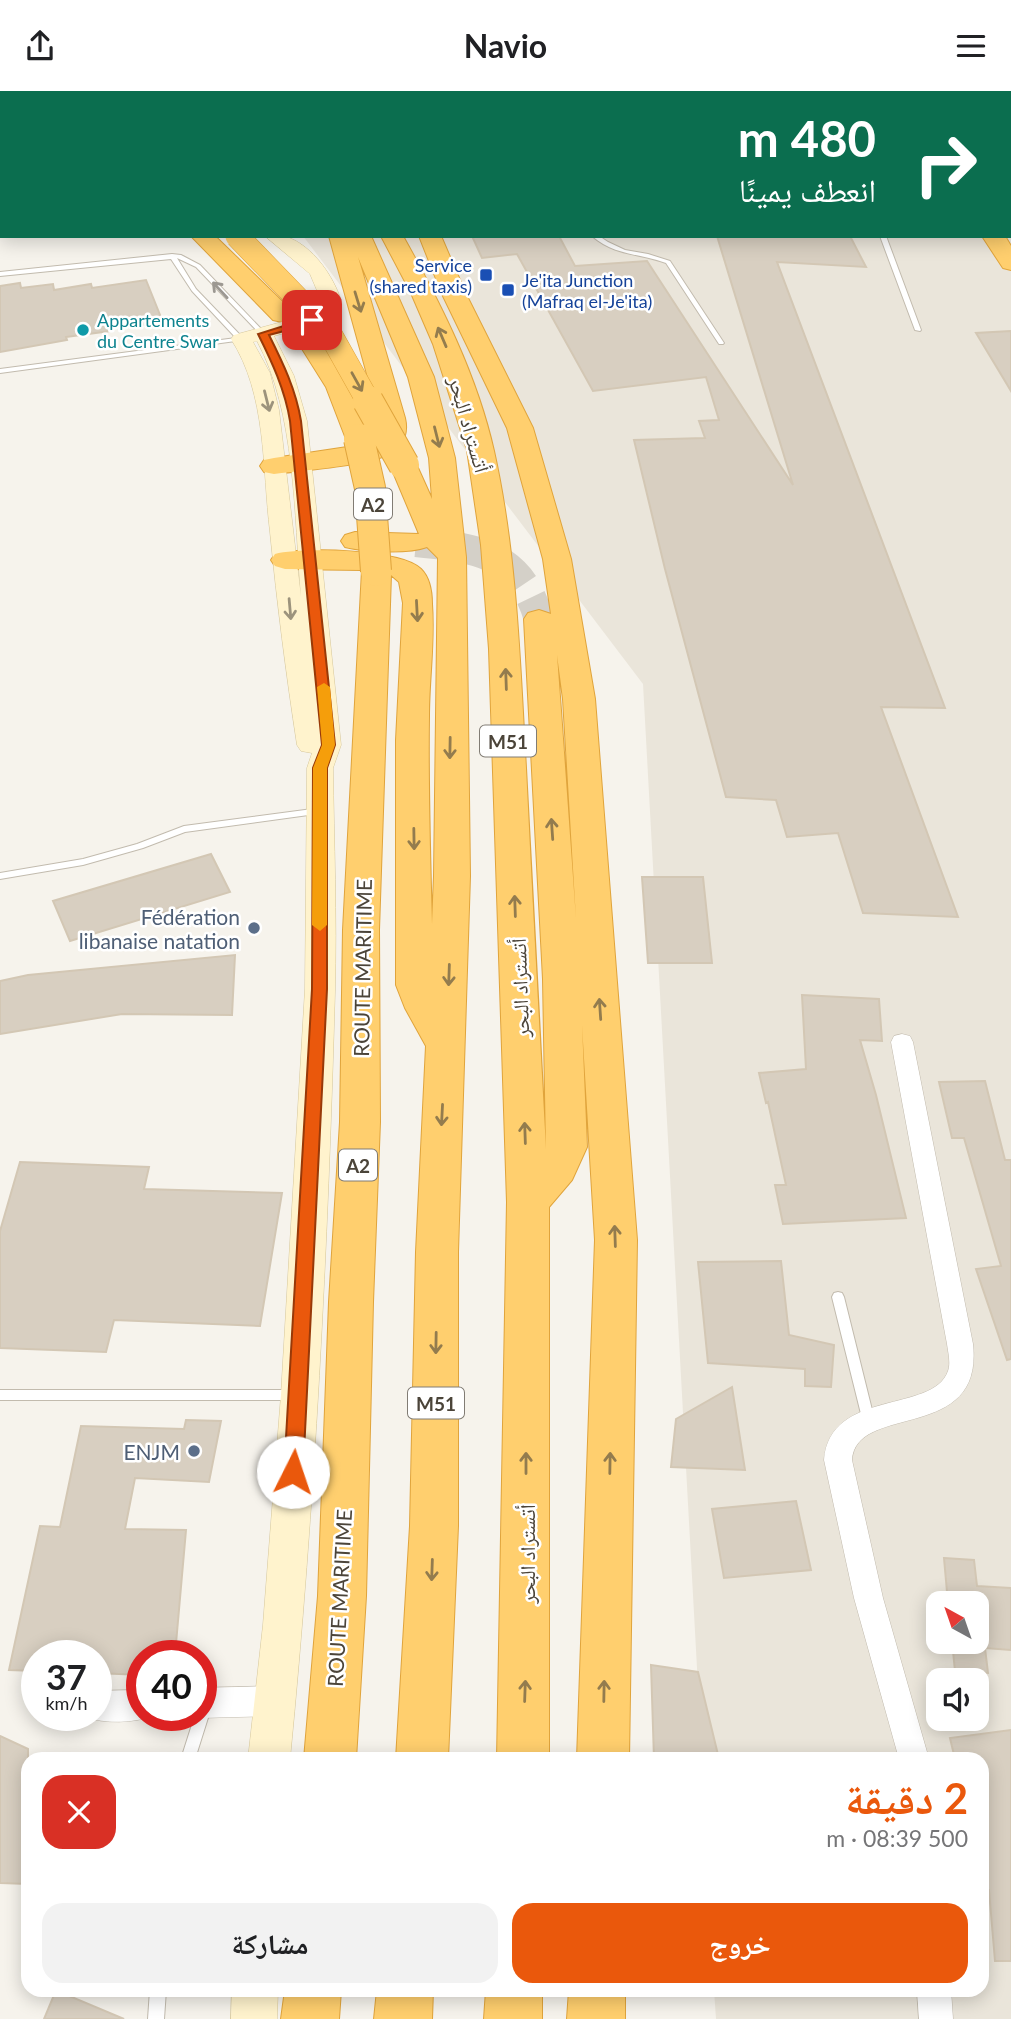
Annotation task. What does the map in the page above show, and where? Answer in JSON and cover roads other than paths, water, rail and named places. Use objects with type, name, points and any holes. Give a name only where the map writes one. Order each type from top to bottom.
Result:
[{"type":"highway","points":[[239,238],[328,330],[404,465],[436,539],[452,557]]},
{"type":"highway","points":[[274,466],[373,451],[386,446],[393,439],[395,429],[341,238]]},
{"type":"highway","name":"أتستراد البحر","points":[[361,238],[421,377],[442,458],[452,557],[452,876],[438,1252],[434,1526],[422,1752]]},
{"type":"highway","name":"أتستراد البحر","points":[[393,238],[423,293],[464,393],[480,450],[495,545],[504,649],[528,1202],[523,1752]]},
{"type":"highway","points":[[418,238],[423,293]]},
{"type":"highway","points":[[431,238],[454,294],[520,428],[557,559],[579,699],[616,1240],[603,1752]]},
{"type":"highway","points":[[994,238],[1011,264]]},
{"type":"highway","name":"ROUTE MARITIME","points":[[187,246],[312,344],[339,387],[367,462],[374,513],[376,624],[361,930],[360,1122],[350,1315],[342,1595],[331,1752]]},
{"type":"highway","points":[[297,550],[416,542]]},
{"type":"highway","points":[[297,550],[398,566],[409,573],[415,583],[417,625],[412,714],[415,985],[424,1008],[446,1047]]},
{"type":"highway","points":[[528,1202],[558,1168],[566,1147],[562,979],[539,619]]},
{"type":"highway","points":[[310,2019],[312,1997]]},
{"type":"highway","points":[[403,2019],[405,1997]]},
{"type":"highway","points":[[513,2019],[514,1997]]},
{"type":"highway","points":[[596,2019],[597,1997]]},
{"type":"street","points":[[277,238],[317,268],[327,283],[331,300],[318,318],[241,339],[255,360],[267,399],[273,428],[274,466],[297,550]]},
{"type":"street","points":[[263,334],[292,400],[303,510],[297,550],[302,697],[311,748],[320,768],[320,989],[299,1395],[270,1752]]},
{"type":"street","points":[[902,1042],[960,1344],[961,1373],[951,1388],[937,1396],[869,1422],[850,1433],[840,1447],[838,1464],[853,1538],[912,1752]]},
{"type":"street","points":[[217,1703],[275,1701]]},
{"type":"street","points":[[254,2019],[255,1997]]},
{"type":"street","points":[[934,1997],[936,2019]]},
{"type":"lane","points":[[597,238],[611,249],[623,254],[654,256],[668,262],[721,343]]},
{"type":"lane","points":[[884,238],[918,330]]},
{"type":"lane","points":[[187,246],[187,259],[263,334]]},
{"type":"lane","points":[[0,274],[187,246]]},
{"type":"lane","points":[[187,246],[194,290],[241,339]]},
{"type":"lane","points":[[0,371],[241,339]]},
{"type":"lane","points":[[0,876],[83,862],[140,846],[184,829],[320,811]]},
{"type":"lane","points":[[838,1297],[869,1422]]},
{"type":"lane","points":[[0,1395],[299,1395]]},
{"type":"lane","points":[[190,1752],[196,1731]]},
{"type":"lane","points":[[156,2019],[158,1997]]},
{"type":"tunnel","points":[[416,542],[477,552],[508,567],[531,597],[539,619]]},
{"type":"place","name":"Service (shared taxis)","points":[[486,275]]},
{"type":"place","name":"Je'ita Junction (Mafraq el-Je'ita)","points":[[508,290]]},
{"type":"place","name":"Appartements du Centre Swar","points":[[83,330]]},
{"type":"place","name":"Fédération libanaise natation","points":[[254,928]]},
{"type":"place","name":"ENJM","points":[[194,1451]]}]
